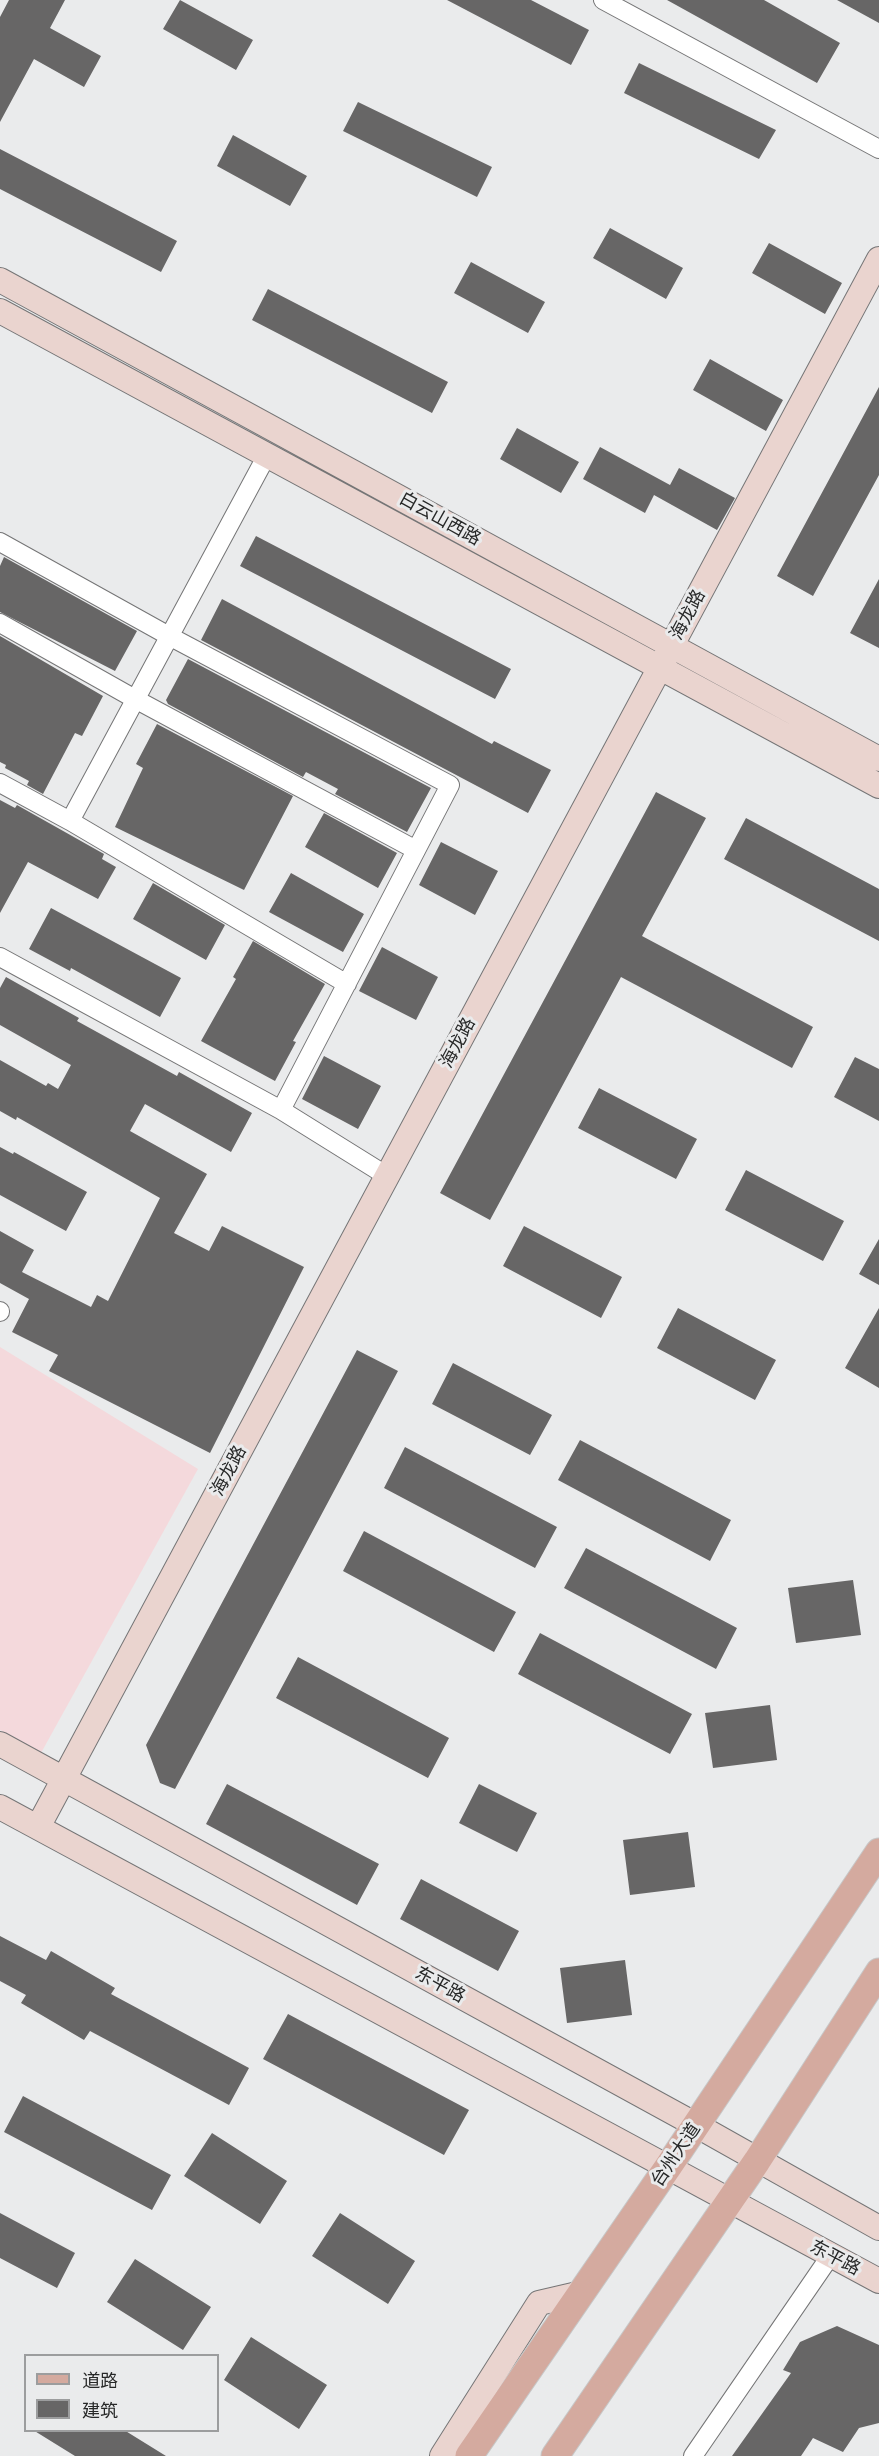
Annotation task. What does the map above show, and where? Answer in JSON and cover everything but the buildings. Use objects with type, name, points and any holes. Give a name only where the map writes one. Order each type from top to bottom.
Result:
[{"type":"main road","name":"海龙路","points":[[38,1827],[879,259]]},
{"type":"main road","name":"白云山西路","points":[[0,280],[879,759]]},
{"type":"main road","name":"白云山西路","points":[[0,311],[879,786]]},
{"type":"main road","name":"东平路","points":[[0,1744],[696,2125],[879,2229]]},
{"type":"main road","name":"东平路","points":[[0,1807],[879,2281]]},
{"type":"main road","name":"台州大道","points":[[469,2456],[668,2167],[879,1852]]},
{"type":"main road","points":[[555,2456],[757,2161],[876,1979]]},
{"type":"main road","points":[[442,2456],[539,2303],[582,2293]]},
{"type":"street","points":[[603,0],[879,150]]},
{"type":"street","points":[[70,820],[267,455]]},
{"type":"street","points":[[0,543],[169,636],[450,785],[281,1110]]},
{"type":"street","points":[[0,623],[135,699],[416,850]]},
{"type":"street","points":[[0,783],[70,820],[347,984]]},
{"type":"street","points":[[0,957],[281,1110],[387,1176]]},
{"type":"street","points":[[693,2456],[831,2255]]},
{"type":"shaded area","points":[[0,1347],[198,1469],[41,1753],[0,1730]]}]
